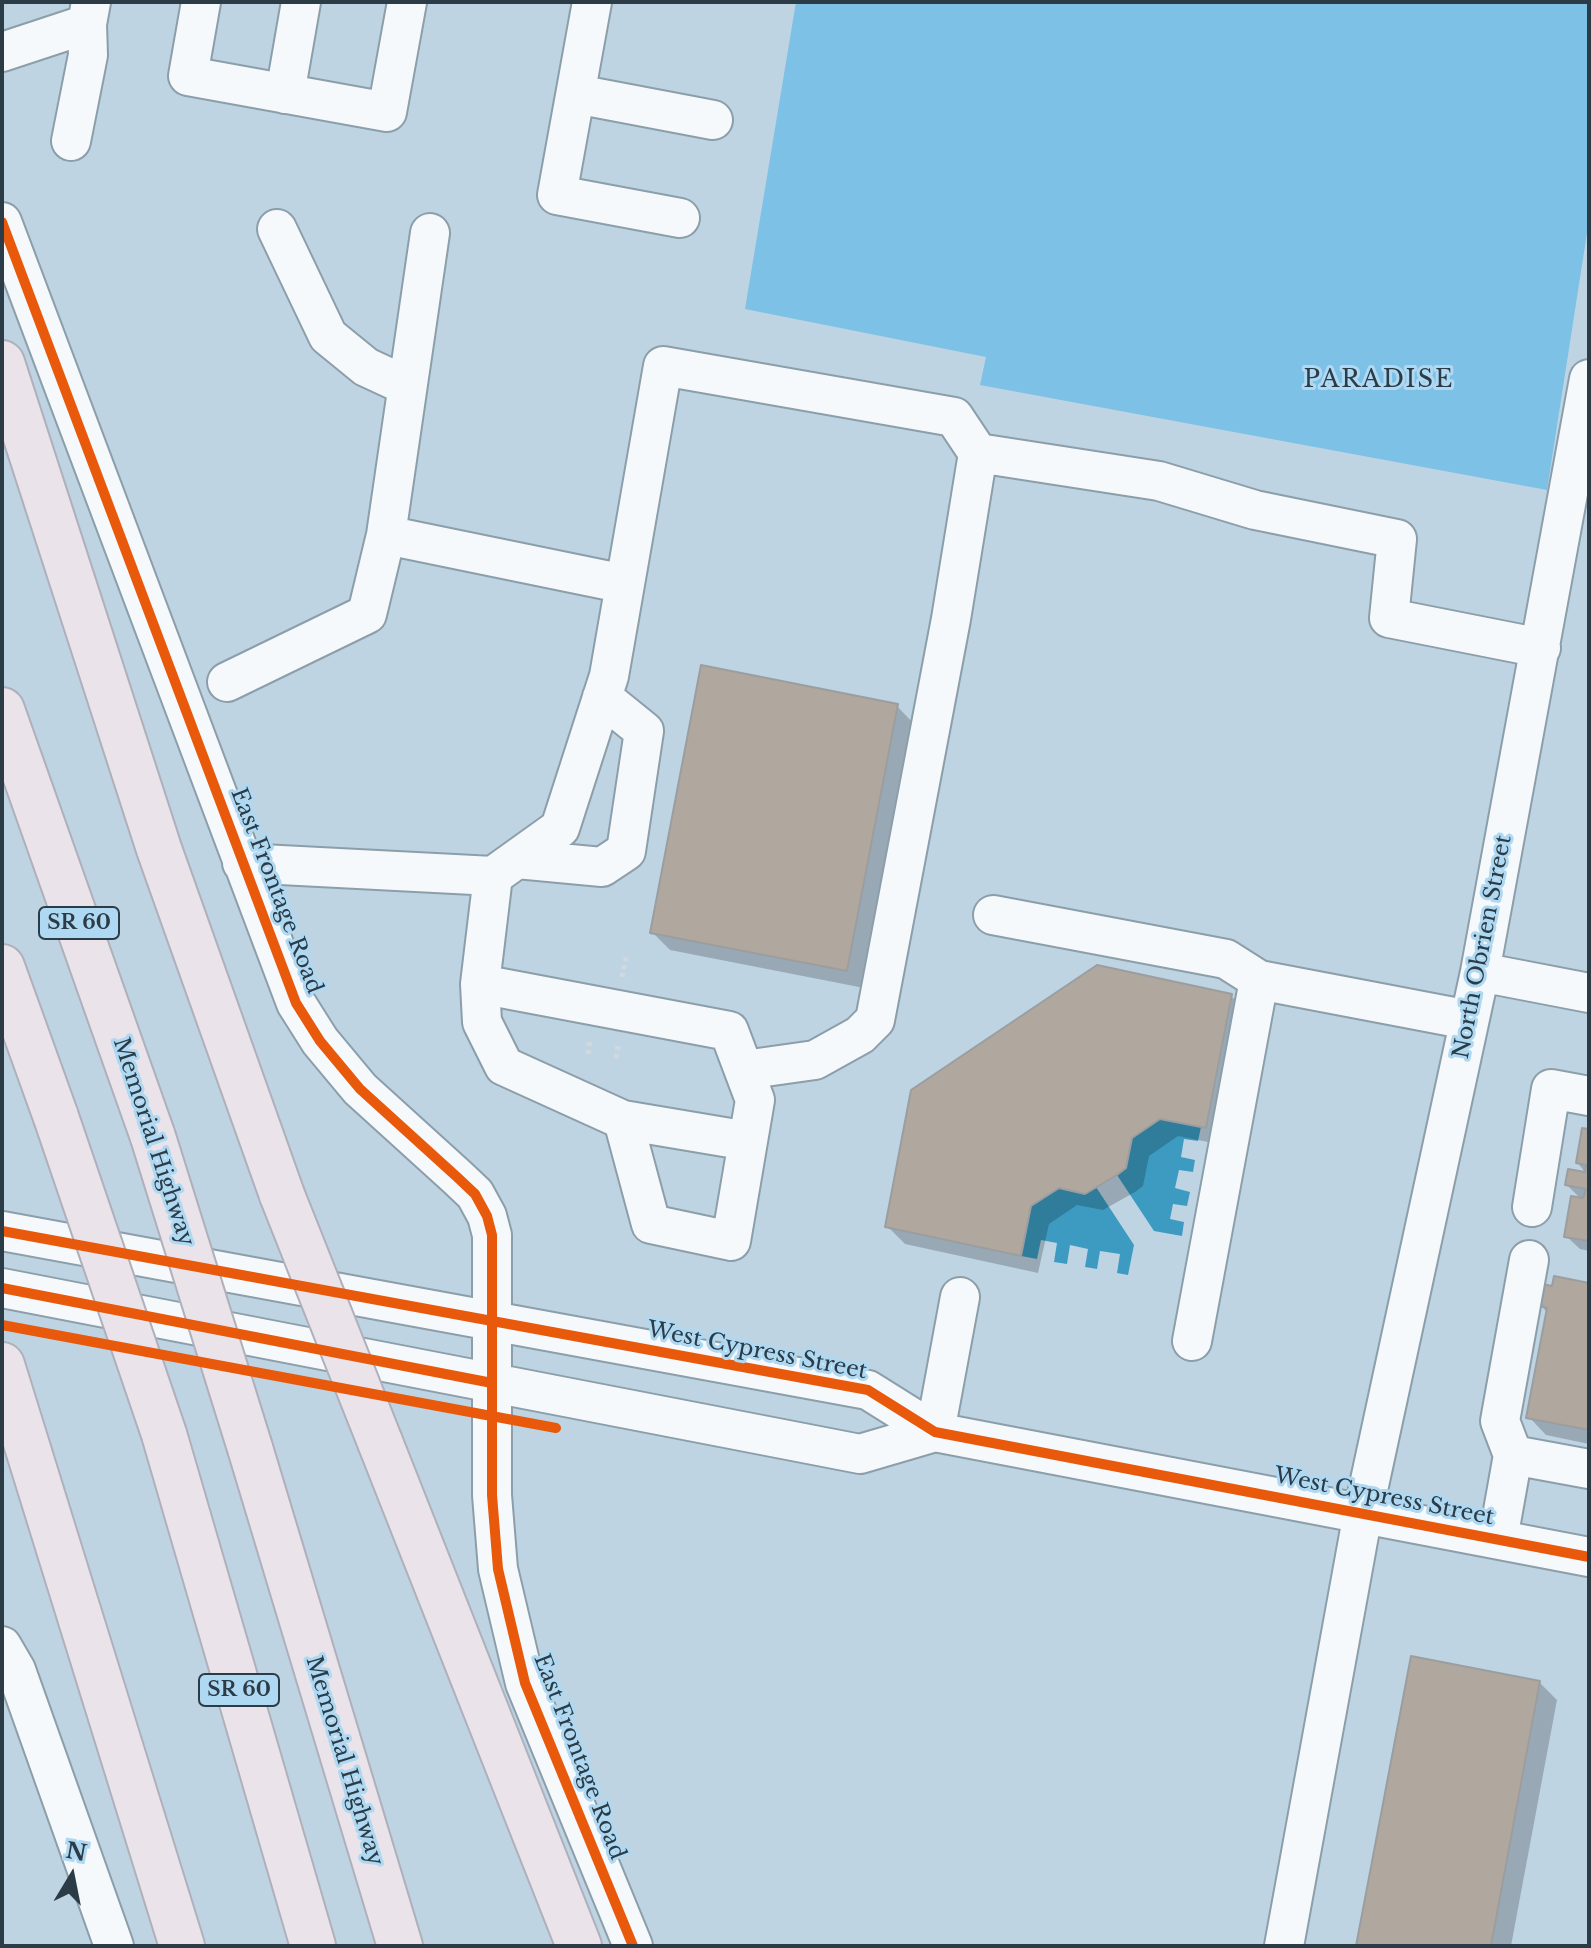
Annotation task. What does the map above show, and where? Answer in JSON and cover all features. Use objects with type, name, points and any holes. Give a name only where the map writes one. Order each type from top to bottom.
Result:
[{"type":"highway","points":[[2,363],[159,849],[282,1195],[579,1946]]},
{"type":"highway","name":"Memorial Highway","points":[[2,710],[153,1137],[400,1946]]},
{"type":"highway","name":"SR 60","points":[[2,967],[164,1434],[313,1946]]},
{"type":"highway","points":[[3,1368],[182,1946]]},
{"type":"street","points":[[201,2],[188,76],[387,112],[407,2]]},
{"type":"street","points":[[285,94],[301,2]]},
{"type":"street","points":[[592,2],[557,195],[680,218]]},
{"type":"street","points":[[2,52],[89,13],[88,55],[71,141]]},
{"type":"street","points":[[576,94],[713,120]]},
{"type":"street","name":"East Frontage Road","points":[[2,222],[296,1003],[320,1041],[360,1089],[475,1194],[487,1216],[492,1235],[492,1495],[498,1569],[525,1683],[633,1946]]},
{"type":"street","points":[[277,229],[328,336],[366,367],[407,386]]},
{"type":"street","points":[[227,682],[367,614],[386,535],[430,233]]},
{"type":"street","points":[[744,1070],[815,1060],[860,1035],[875,1020],[951,619],[978,453],[954,417],[663,366],[602,697],[560,828],[505,867],[480,984],[482,1022],[504,1066],[623,1120],[748,1141]]},
{"type":"street","name":"North Obrien Street","points":[[1284,1946],[1363,1513],[1480,972],[1541,648],[1583,454],[1589,379]]},
{"type":"street","points":[[978,453],[1159,481],[1255,510],[1397,539],[1389,618],[1541,648]]},
{"type":"street","points":[[386,535],[625,584]]},
{"type":"street","points":[[242,863],[602,867],[626,851],[644,731],[602,697]]},
{"type":"street","points":[[993,915],[1226,959],[1259,980],[1469,1020]]},
{"type":"street","points":[[1480,972],[1589,993]]},
{"type":"street","points":[[1192,1341],[1259,980]]},
{"type":"street","points":[[480,984],[729,1031],[755,1100],[731,1241],[651,1224],[623,1120]]},
{"type":"street","points":[[1532,1207],[1551,1089],[1589,1096]]},
{"type":"street","name":"West Cypress Street","points":[[2,1231],[868,1390],[935,1432],[1589,1557]]},
{"type":"street","points":[[1498,1539],[1513,1455],[1500,1421],[1529,1260]]},
{"type":"street","name":"West Cypress Street","points":[[2,1288],[860,1454],[935,1432]]},
{"type":"street","points":[[935,1432],[960,1297]]},
{"type":"street","points":[[1513,1455],[1589,1469]]},
{"type":"street","points":[[2,1646],[16,1670],[114,1946]]},
{"type":"shaded area","points":[[796,2],[1589,2],[1589,220],[1547,490],[980,385],[986,357],[745,309]]},
{"type":"shaded area","points":[[1160,1119],[1201,1127],[1198,1141],[1184,1139],[1181,1157],[1195,1160],[1193,1172],[1179,1170],[1175,1188],[1190,1192],[1187,1206],[1173,1204],[1170,1219],[1184,1222],[1182,1236],[1154,1231],[1117,1175],[1126,1168],[1132,1138]]},
{"type":"shaded area","points":[[1096,1187],[1134,1245],[1128,1275],[1117,1273],[1120,1254],[1100,1251],[1097,1269],[1085,1267],[1088,1249],[1070,1245],[1067,1264],[1054,1262],[1057,1243],[1041,1240],[1037,1259],[1021,1256],[1031,1206],[1059,1188],[1085,1194]]},
{"type":"building","points":[[701,665],[898,704],[847,971],[650,933]]},
{"type":"building","points":[[1097,965],[1232,994],[1206,1128],[1160,1119],[1132,1138],[1126,1168],[1117,1175],[1085,1194],[1059,1188],[1031,1206],[1021,1256],[885,1227],[911,1090]]},
{"type":"building","points":[[1582,1128],[1589,1129],[1589,1241],[1564,1237],[1571,1196],[1583,1198],[1586,1189],[1565,1185],[1568,1169],[1585,1172],[1586,1165],[1576,1163]]},
{"type":"building","points":[[1554,1276],[1589,1283],[1589,1430],[1526,1418],[1547,1308],[1538,1305],[1543,1284],[1552,1286]]},
{"type":"building","points":[[1411,1656],[1540,1681],[1491,1946],[1356,1946]]},
{"type":"cycle path","points":[[2,222],[296,1003],[320,1041],[360,1089],[475,1194],[487,1216],[492,1235],[492,1495],[498,1569],[525,1683],[633,1946]]},
{"type":"cycle path","points":[[2,1231],[868,1390],[935,1432],[1589,1557]]},
{"type":"cycle path","points":[[2,1288],[492,1383]]},
{"type":"cycle path","points":[[2,1325],[556,1428]]},
{"type":"district","name":"PARADISE","points":[[1379,380]]}]
